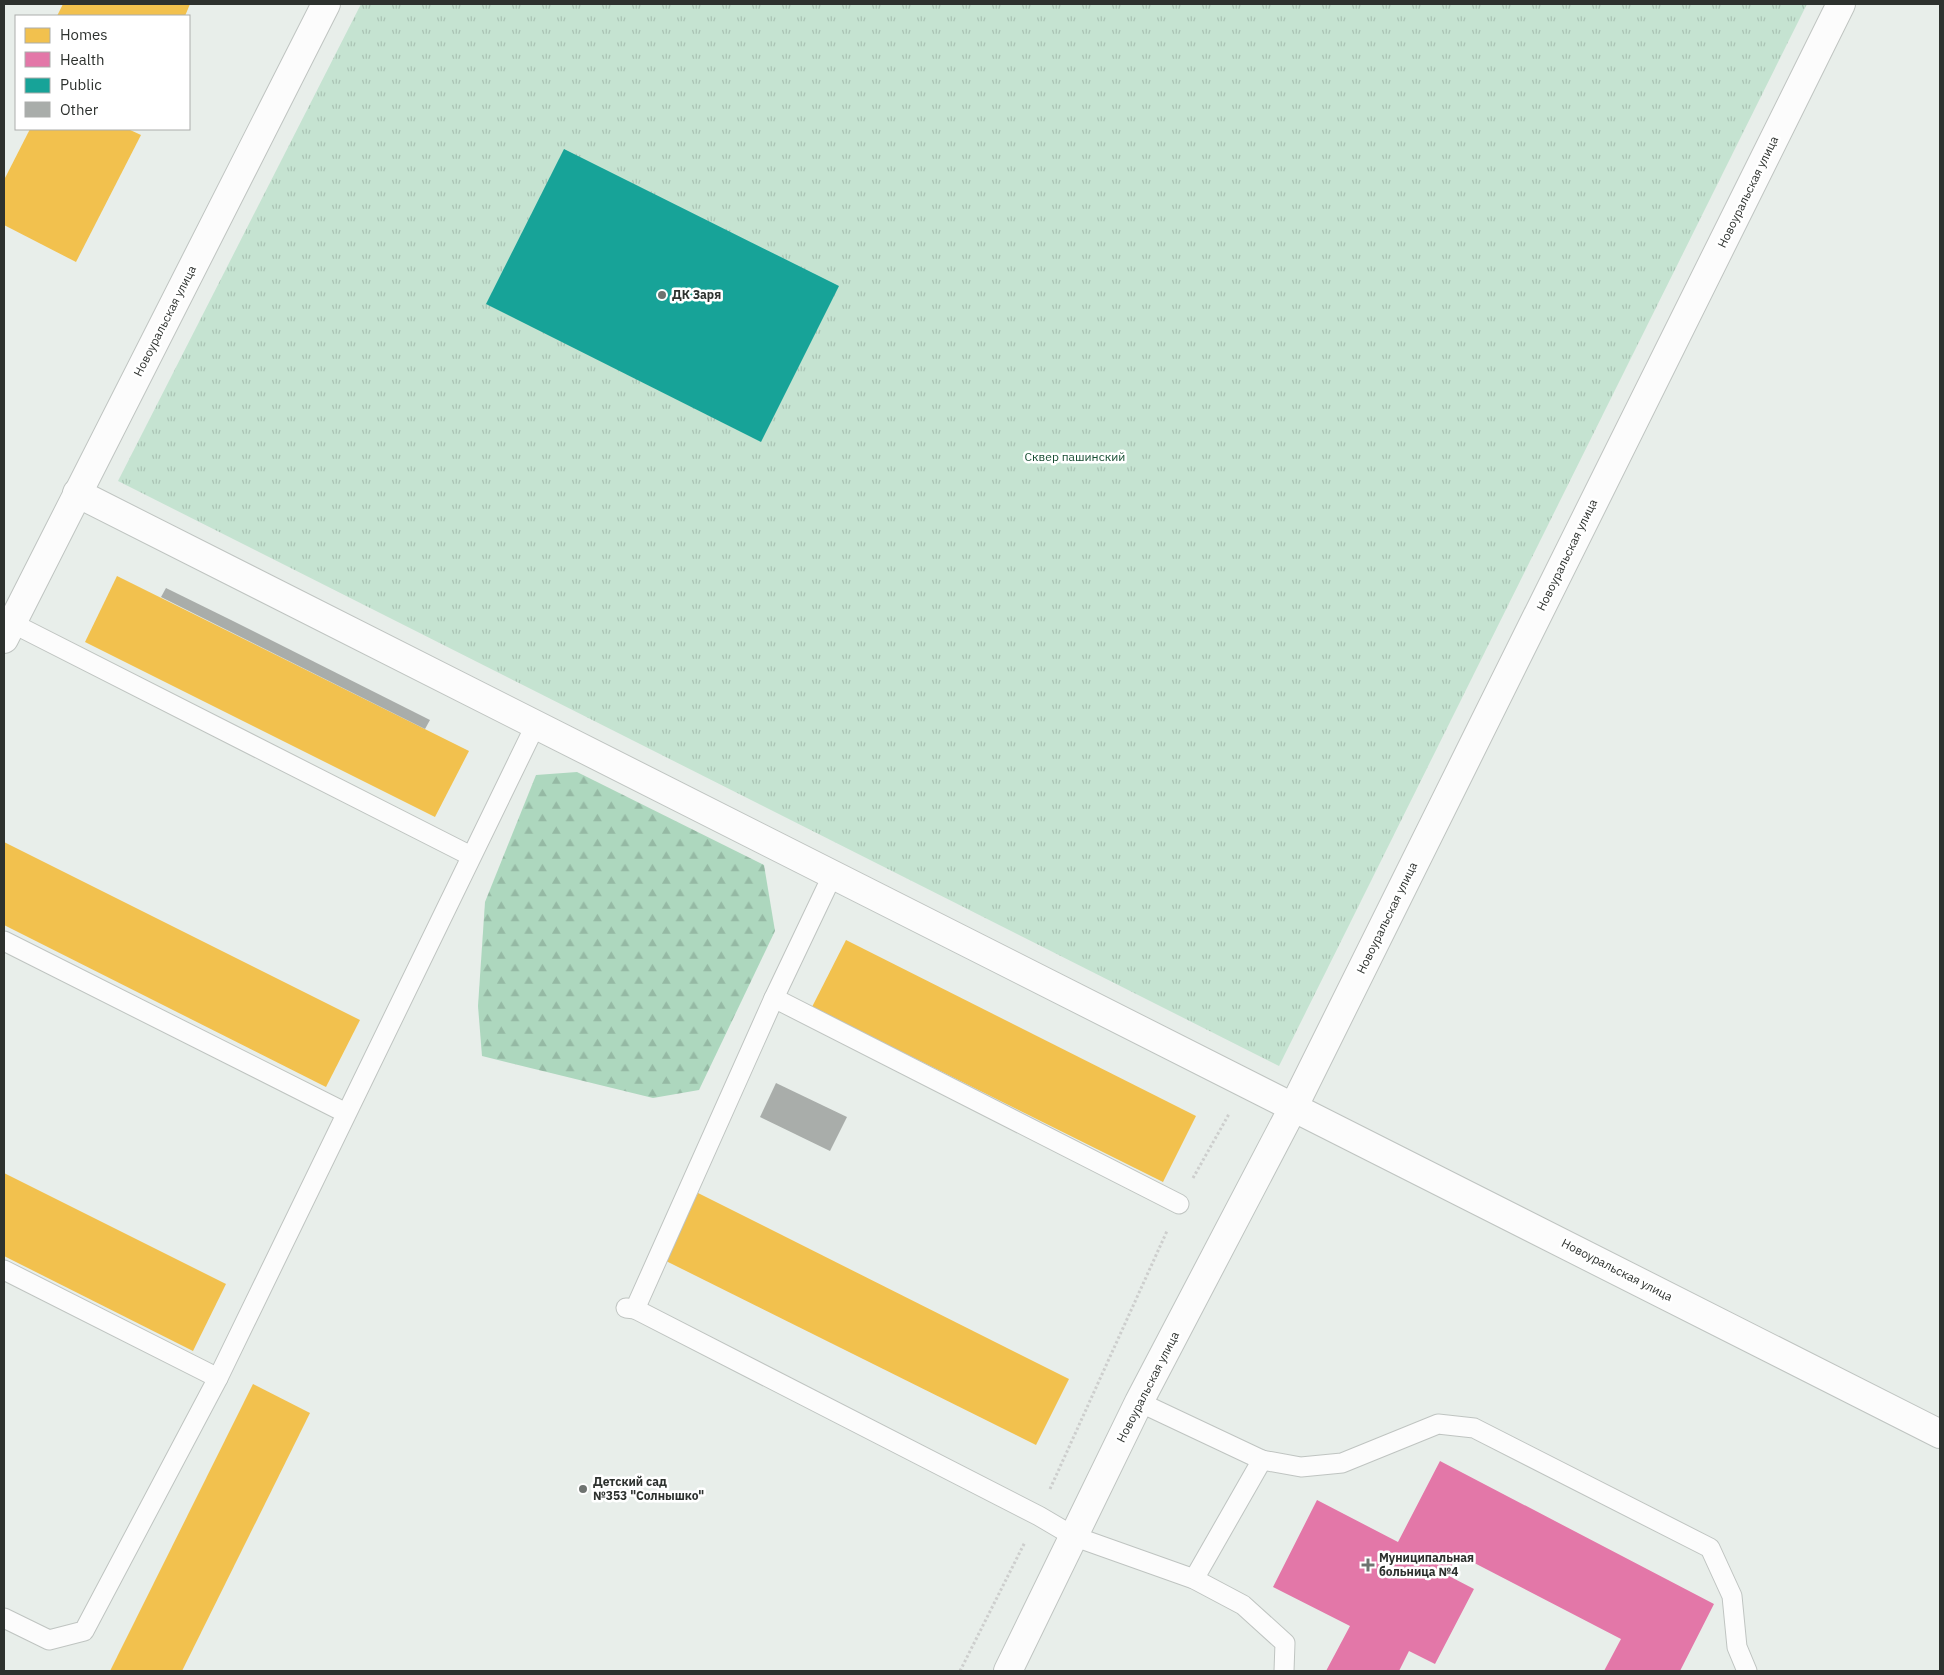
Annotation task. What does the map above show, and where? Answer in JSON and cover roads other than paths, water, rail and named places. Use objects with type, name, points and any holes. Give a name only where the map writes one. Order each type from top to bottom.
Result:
[{"type":"street","name":"Новоуральская улица","points":[[8,631],[326,4]]},
{"type":"street","name":"Новоуральская улица","points":[[1008,1671],[1139,1402],[1294,1106],[1841,4]]},
{"type":"street","points":[[78,493],[1294,1106]]},
{"type":"street","name":"Новоуральская улица","points":[[1294,1106],[1940,1434]]},
{"type":"lane","points":[[8,631],[471,856]]},
{"type":"lane","points":[[4,1618],[49,1640],[84,1631],[218,1378],[536,724]]},
{"type":"lane","points":[[833,874],[630,1309],[1039,1516],[1073,1536],[1194,1579],[1243,1604],[1285,1643],[1284,1671]]},
{"type":"lane","points":[[4,941],[346,1113]]},
{"type":"lane","points":[[774,998],[1179,1204]]},
{"type":"lane","points":[[4,1270],[218,1378]]},
{"type":"lane","points":[[1139,1402],[1262,1460],[1301,1467],[1342,1463],[1438,1424],[1474,1428],[1710,1548],[1732,1596],[1737,1647],[1747,1671]]},
{"type":"lane","points":[[1194,1579],[1262,1460]]},
{"type":"place","name":"ДК Заря","points":[[662,295]]},
{"type":"place","name":"Детский сад №353 \"Солнышко\"","points":[[583,1489]]},
{"type":"place","name":"Муниципальная больница №4","points":[[1368,1565]]},
{"type":"park label","name":"Сквер пашинский","points":[[1075,457]]}]
